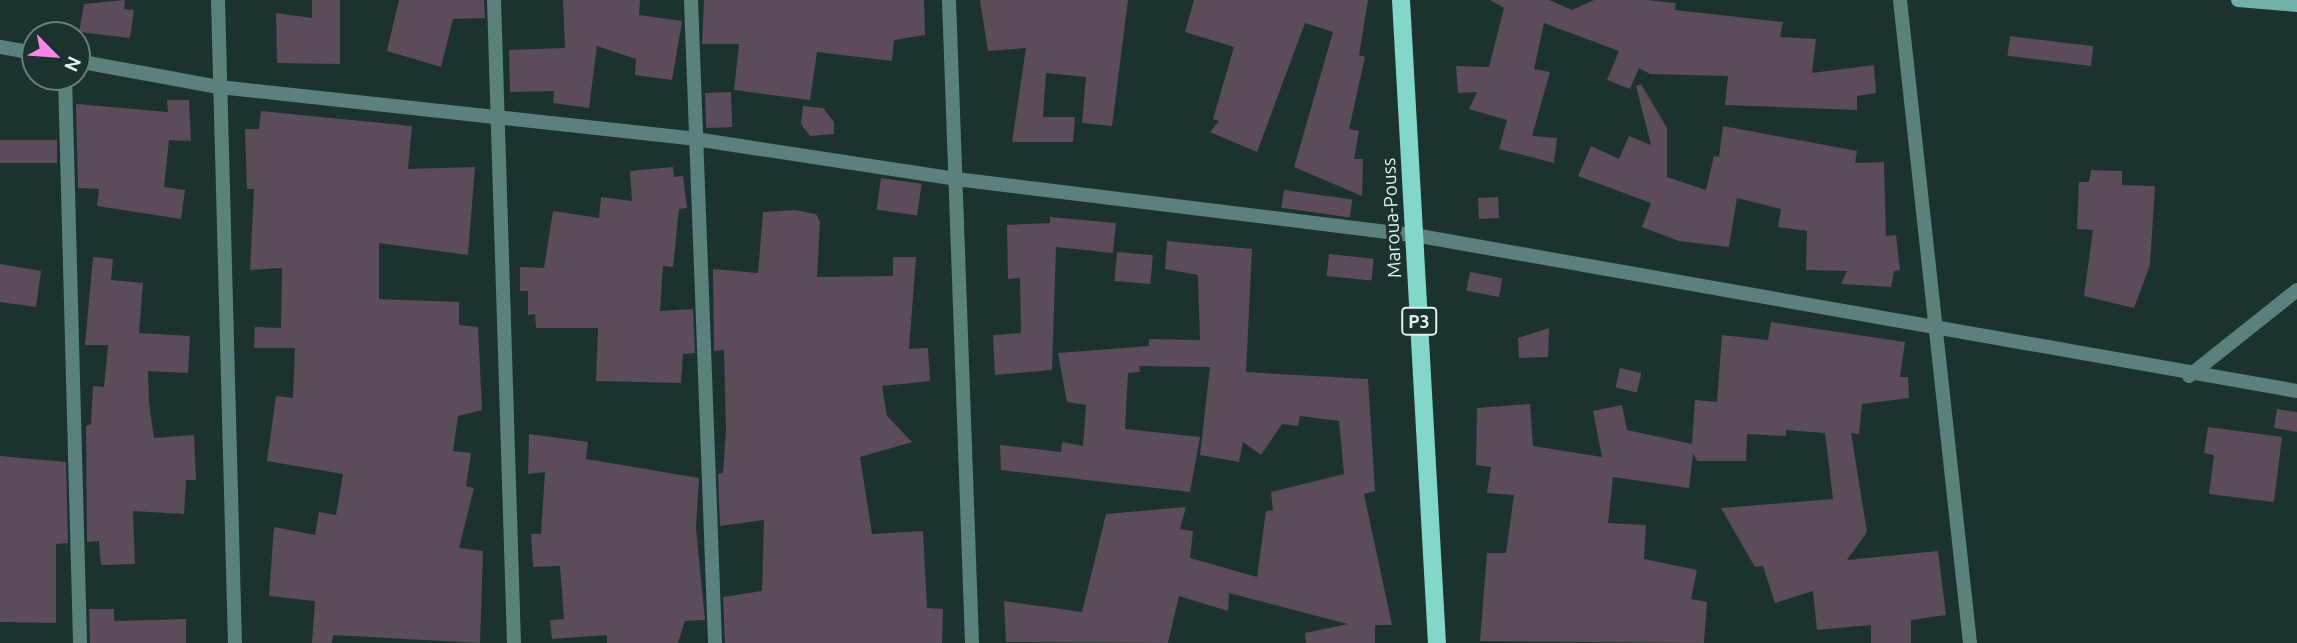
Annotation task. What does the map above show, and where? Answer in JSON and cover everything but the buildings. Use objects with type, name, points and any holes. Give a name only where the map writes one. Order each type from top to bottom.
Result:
[{"type":"main road","name":"Maroua-Pouss","points":[[1401,0],[1437,643]]},
{"type":"main road","points":[[2238,0],[2297,5]]},
{"type":"street","points":[[218,0],[235,643]]},
{"type":"street","points":[[494,0],[495,120],[514,643]]},
{"type":"street","points":[[691,0],[715,643]]},
{"type":"street","points":[[949,0],[972,643]]},
{"type":"street","points":[[1900,0],[1970,643]]},
{"type":"street","points":[[0,47],[21,51]]},
{"type":"street","points":[[91,64],[219,87],[495,120],[695,139],[956,179],[1414,235],[1935,325],[2189,376],[2297,391]]},
{"type":"street","points":[[65,91],[80,643]]},
{"type":"street","points":[[2189,376],[2297,290]]}]
